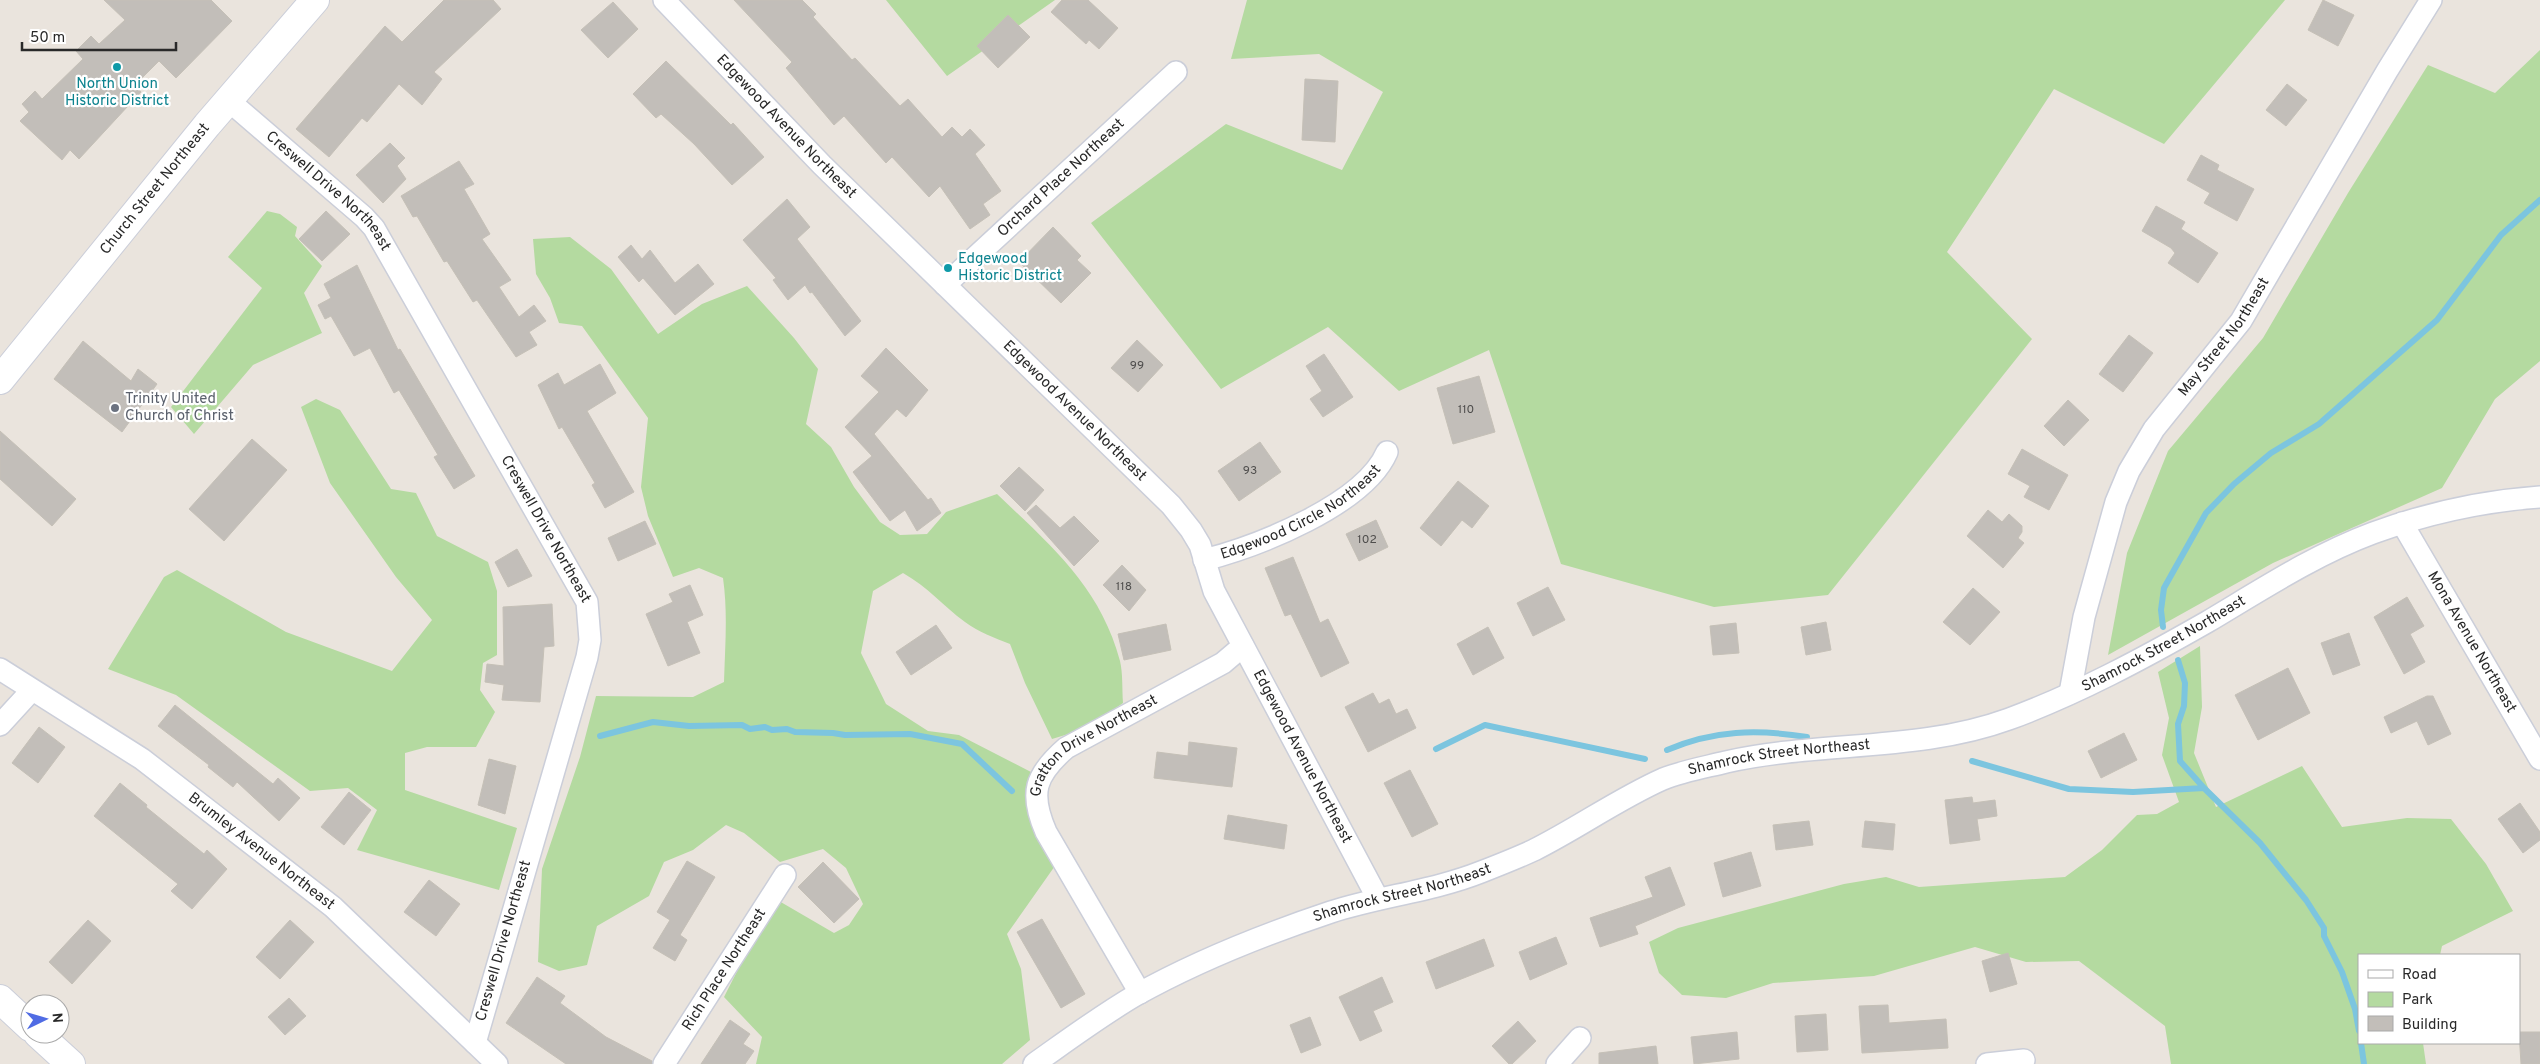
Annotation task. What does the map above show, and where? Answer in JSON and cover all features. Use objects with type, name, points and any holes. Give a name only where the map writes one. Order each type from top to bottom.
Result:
[{"type":"main road","name":"Church Street Northeast","points":[[4,367],[228,100],[315,0]]},
{"type":"main road","points":[[0,999],[20,1018]]},
{"type":"main road","points":[[49,1044],[71,1064]]},
{"type":"street","name":"Edgewood Avenue Northeast","points":[[664,0],[818,161],[1171,505],[1192,530],[1214,591],[1378,899]]},
{"type":"street","name":"May Street Northeast","points":[[2070,693],[2084,617],[2116,502],[2129,471],[2154,429],[2241,322],[2387,71],[2431,0]]},
{"type":"street","name":"Orchard Place Northeast","points":[[945,285],[1176,72]]},
{"type":"street","name":"Creswell Drive Northeast","points":[[228,100],[364,217],[374,228],[586,602],[590,640],[587,657],[476,1043]]},
{"type":"street","name":"Edgewood Circle Northeast","points":[[1204,560],[1239,551],[1271,538],[1336,504],[1370,480],[1388,452]]},
{"type":"street","name":"Shamrock Street Northeast","points":[[1034,1064],[1102,1016],[1140,993],[1250,942],[1331,912],[1378,899],[1438,886],[1477,874],[1533,851],[1621,800],[1667,778],[1730,761],[1962,732],[2006,720],[2070,693],[2190,631],[2309,562],[2370,534],[2402,524],[2498,501],[2540,497]]},
{"type":"street","name":"Mona Avenue Northeast","points":[[2402,524],[2540,759]]},
{"type":"street","name":"Gratton Drive Northeast","points":[[1140,993],[1046,832],[1038,814],[1036,798],[1040,780],[1047,764],[1066,748],[1223,663],[1244,646]]},
{"type":"street","name":"Brumley Avenue Northeast","points":[[0,669],[142,759],[334,907],[497,1064]]},
{"type":"street","points":[[0,725],[32,690]]},
{"type":"street","name":"Rich Place Northeast","points":[[664,1064],[785,875]]},
{"type":"street","points":[[1557,1064],[1580,1038]]},
{"type":"street","points":[[1987,1064],[2024,1060]]},
{"type":"green space","points":[[886,0],[1055,0],[947,76]]},
{"type":"green space","points":[[1247,0],[2285,0],[2164,144],[2054,89],[1947,252],[2032,339],[1828,595],[1714,607],[1561,564],[1489,350],[1399,391],[1328,327],[1221,389],[1091,223],[1226,124],[1342,170],[1383,92],[1319,54],[1231,59]]},
{"type":"green space","points":[[2540,50],[2540,361],[2495,399],[2442,488],[2273,563],[2108,655],[2127,553],[2168,451],[2263,338],[2348,193],[2428,65],[2495,93]]},
{"type":"green space","points":[[267,211],[280,214],[297,227],[295,236],[322,266],[304,293],[322,333],[253,365],[194,434],[171,407],[262,288],[228,257]]},
{"type":"green space","points":[[570,237],[611,269],[658,334],[702,304],[747,286],[794,338],[818,369],[806,424],[831,447],[854,487],[880,522],[900,535],[927,534],[946,512],[997,494],[1054,549],[1071,569],[1100,610],[1120,661],[1123,703],[1088,728],[1052,739],[1025,683],[1010,644],[970,626],[903,573],[873,591],[861,653],[886,704],[928,731],[959,735],[1031,772],[1031,815],[1057,863],[1007,934],[1021,969],[1030,1040],[1002,1064],[756,1064],[762,1037],[724,997],[763,920],[779,901],[834,933],[849,925],[863,904],[846,868],[823,849],[780,862],[744,833],[726,825],[693,850],[664,862],[649,896],[597,926],[587,965],[559,971],[538,962],[542,869],[580,757],[596,696],[693,697],[724,682],[726,617],[723,578],[699,568],[673,577],[648,516],[641,487],[648,418],[582,326],[559,323],[550,298],[536,274],[533,239]]},
{"type":"green space","points":[[316,399],[340,410],[391,489],[416,493],[437,536],[488,562],[497,591],[497,655],[483,663],[480,690],[495,712],[476,747],[427,747],[405,753],[405,790],[517,828],[499,890],[357,850],[377,810],[348,788],[310,791],[176,695],[108,669],[164,577],[177,570],[286,632],[392,671],[432,620],[396,577],[330,483],[301,407]]},
{"type":"green space","points":[[2200,646],[2202,707],[2194,753],[2216,807],[2302,766],[2342,827],[2407,818],[2451,819],[2486,864],[2513,911],[2442,946],[2440,954],[2358,954],[2358,1044],[2423,1044],[2426,1064],[2171,1064],[2165,1026],[2079,961],[2026,962],[1975,947],[1874,976],[1773,983],[1726,998],[1682,995],[1659,973],[1649,942],[1678,928],[1844,884],[1886,877],[1919,887],[2065,877],[2102,850],[2137,815],[2157,814],[2179,802],[2162,755],[2169,718],[2158,672]]},
{"type":"building","points":[[104,0],[211,0],[232,21],[176,78],[159,61],[135,85],[141,92],[79,159],[70,150],[62,160],[20,121],[29,112],[22,104],[35,91],[42,99],[83,59],[76,51],[91,36],[99,44],[125,20]]},
{"type":"building","points":[[444,0],[493,0],[501,9],[434,72],[442,79],[422,105],[399,84],[367,122],[362,118],[329,157],[296,129],[385,26],[402,42]]},
{"type":"building","points":[[734,0],[802,0],[816,14],[813,17],[852,60],[855,58],[900,106],[908,99],[942,137],[952,127],[962,137],[970,129],[985,145],[975,154],[1001,191],[983,204],[990,215],[970,229],[940,186],[929,197],[892,157],[886,163],[844,116],[834,125],[786,68],[792,62]]},
{"type":"building","points":[[1062,0],[1088,0],[1118,28],[1099,49],[1089,40],[1086,44],[1051,12]]},
{"type":"building","points":[[2323,0],[2354,15],[2338,46],[2308,30]]},
{"type":"building","points":[[613,2],[638,29],[608,58],[581,30]]},
{"type":"building","points":[[1008,15],[1030,37],[998,68],[977,46]]},
{"type":"building","points":[[666,61],[731,125],[733,123],[764,157],[732,185],[694,144],[661,114],[656,118],[633,94]]},
{"type":"building","points":[[1305,79],[1338,81],[1335,142],[1302,140]]},
{"type":"building","points":[[2287,84],[2307,100],[2286,126],[2266,110]]},
{"type":"building","points":[[390,143],[405,158],[397,166],[406,179],[383,203],[356,175]]},
{"type":"building","points":[[2201,155],[2219,165],[2217,170],[2254,189],[2237,221],[2204,203],[2210,193],[2187,180]]},
{"type":"building","points":[[459,161],[474,184],[464,189],[490,234],[482,239],[511,280],[499,287],[519,317],[534,305],[546,321],[529,332],[537,345],[516,357],[477,300],[473,302],[447,261],[444,262],[417,216],[413,217],[401,196]]},
{"type":"building","points":[[787,199],[810,227],[797,239],[861,321],[845,336],[805,285],[788,300],[773,280],[776,278],[743,240]]},
{"type":"building","points":[[2156,206],[2185,222],[2181,229],[2218,253],[2198,283],[2168,263],[2175,253],[2171,248],[2142,231]]},
{"type":"building","points":[[326,211],[350,234],[322,261],[299,239]]},
{"type":"building","points":[[1053,227],[1081,256],[1077,260],[1091,273],[1061,303],[1019,262]]},
{"type":"building","points":[[631,245],[642,259],[650,250],[675,283],[698,264],[714,284],[675,315],[643,278],[639,282],[618,257]]},
{"type":"building","points":[[357,265],[398,350],[400,349],[475,476],[454,489],[434,457],[438,455],[399,390],[394,393],[370,348],[354,356],[331,316],[325,319],[318,305],[331,298],[324,284]]},
{"type":"building","points":[[2129,335],[2153,353],[2123,392],[2099,374]]},
{"type":"building","points":[[1137,340],[1163,365],[1138,392],[1111,368]]},
{"type":"building","name":"Trinity United Church of Christ","points":[[83,341],[131,381],[138,369],[157,384],[122,432],[54,379]]},
{"type":"building","points":[[886,348],[928,390],[906,417],[897,409],[874,434],[928,500],[931,498],[941,513],[917,531],[905,510],[890,521],[853,472],[872,456],[845,427],[879,392],[861,376]]},
{"type":"building","points":[[1324,354],[1353,397],[1323,417],[1310,399],[1322,391],[1306,366]]},
{"type":"building","points":[[600,364],[616,393],[587,411],[634,492],[605,508],[592,485],[595,483],[562,427],[559,429],[538,385],[558,373],[564,385]]},
{"type":"building","points":[[1479,376],[1495,432],[1453,444],[1437,388]]},
{"type":"building","points":[[2068,400],[2089,420],[2064,446],[2044,426]]},
{"type":"building","points":[[0,431],[76,499],[52,526],[0,479]]},
{"type":"building","points":[[252,439],[287,470],[224,541],[189,509]]},
{"type":"building","points":[[1260,442],[1281,472],[1239,501],[1218,471]]},
{"type":"building","points":[[2022,449],[2068,475],[2049,510],[2024,497],[2030,486],[2008,474]]},
{"type":"building","points":[[1019,467],[1044,490],[1025,511],[1000,486]]},
{"type":"building","points":[[1458,481],[1489,506],[1472,528],[1462,520],[1441,546],[1420,528]]},
{"type":"building","points":[[1036,505],[1060,528],[1074,516],[1099,541],[1074,566],[1027,513]]},
{"type":"building","points":[[1988,510],[2002,522],[2009,514],[2022,526],[2022,532],[2018,538],[2024,543],[2003,568],[1967,536]]},
{"type":"building","points":[[1376,520],[1388,547],[1359,561],[1346,534]]},
{"type":"building","points":[[645,521],[656,544],[618,561],[608,538]]},
{"type":"building","points":[[517,549],[532,576],[508,587],[495,562]]},
{"type":"building","points":[[1293,557],[1320,623],[1328,619],[1349,663],[1321,677],[1291,614],[1285,616],[1265,568]]},
{"type":"building","points":[[1122,565],[1146,590],[1129,611],[1103,585]]},
{"type":"building","points":[[690,585],[703,615],[687,622],[700,653],[668,666],[646,614],[673,602],[669,594]]},
{"type":"building","points":[[1548,587],[1565,620],[1533,636],[1517,603]]},
{"type":"building","points":[[1973,588],[2000,612],[1970,645],[1943,622]]},
{"type":"building","points":[[2407,597],[2424,626],[2410,634],[2425,662],[2404,674],[2374,617]]},
{"type":"building","points":[[552,604],[554,646],[544,647],[540,702],[502,700],[504,685],[485,682],[487,664],[504,666],[503,607]]},
{"type":"building","points":[[1826,622],[1831,650],[1806,655],[1801,627]]},
{"type":"building","points":[[1736,623],[1739,653],[1713,655],[1710,626]]},
{"type":"building","points":[[1166,624],[1171,650],[1124,660],[1118,634]]},
{"type":"building","points":[[936,625],[952,648],[911,675],[896,652]]},
{"type":"building","points":[[1488,627],[1504,658],[1473,675],[1457,644]]},
{"type":"building","points":[[2349,633],[2360,665],[2333,675],[2321,643]]},
{"type":"building","points":[[2288,668],[2310,713],[2258,740],[2235,695]]},
{"type":"building","points":[[1373,693],[1379,704],[1389,699],[1396,714],[1407,709],[1416,728],[1368,752],[1345,707]]},
{"type":"building","points":[[2427,696],[2433,696],[2451,734],[2428,745],[2417,721],[2391,733],[2384,717]]},
{"type":"building","points":[[175,705],[273,784],[278,778],[300,798],[279,821],[237,782],[233,787],[208,767],[209,765],[158,726]]},
{"type":"building","points":[[39,727],[65,747],[38,783],[12,763]]},
{"type":"building","points":[[2124,733],[2137,760],[2101,778],[2088,751]]},
{"type":"building","points":[[1189,742],[1237,748],[1232,787],[1154,778],[1157,752],[1188,756]]},
{"type":"building","points":[[489,759],[516,766],[505,814],[478,805]]},
{"type":"building","points":[[1410,770],[1438,824],[1412,837],[1384,783]]},
{"type":"building","points":[[120,783],[147,805],[146,807],[204,854],[207,850],[227,869],[192,909],[171,891],[178,884],[94,816]]},
{"type":"building","points":[[349,792],[371,810],[344,845],[321,827]]},
{"type":"building","points":[[1972,797],[1973,803],[1995,800],[1997,816],[1977,819],[1980,840],[1950,844],[1945,800]]},
{"type":"building","points":[[2520,803],[2540,832],[2540,840],[2523,853],[2498,819]]},
{"type":"building","points":[[1228,815],[1287,825],[1284,849],[1224,839]]},
{"type":"building","points":[[1809,821],[1813,845],[1776,850],[1773,825]]},
{"type":"building","points":[[1865,821],[1895,824],[1893,850],[1862,847]]},
{"type":"building","points":[[1751,852],[1761,886],[1723,897],[1714,863]]},
{"type":"building","points":[[687,861],[715,877],[680,935],[687,940],[675,961],[653,948],[670,920],[657,912]]},
{"type":"building","points":[[823,862],[859,899],[834,923],[798,887]]},
{"type":"building","points":[[1670,867],[1685,905],[1635,926],[1638,934],[1600,947],[1590,918],[1653,897],[1645,877]]},
{"type":"building","points":[[429,880],[460,904],[436,936],[404,912]]},
{"type":"building","points":[[1042,919],[1085,994],[1061,1008],[1017,932]]},
{"type":"building","points":[[88,920],[111,941],[72,984],[49,962]]},
{"type":"building","points":[[290,920],[314,942],[280,979],[256,957]]},
{"type":"building","points":[[1556,937],[1567,964],[1530,980],[1519,952]]},
{"type":"building","points":[[1484,939],[1494,966],[1436,989],[1426,962]]},
{"type":"building","points":[[2008,953],[2017,984],[1990,992],[1982,961]]},
{"type":"building","points":[[537,977],[565,996],[560,1003],[606,1037],[652,1061],[652,1064],[566,1064],[506,1023]]},
{"type":"building","points":[[1382,977],[1393,1002],[1373,1011],[1382,1031],[1360,1041],[1339,997]]},
{"type":"building","points":[[289,998],[306,1016],[285,1035],[268,1017]]},
{"type":"building","points":[[1888,1005],[1889,1023],[1946,1019],[1948,1048],[1862,1053],[1859,1006]]},
{"type":"building","points":[[1826,1014],[1828,1050],[1797,1052],[1795,1016]]},
{"type":"building","points":[[1310,1017],[1321,1045],[1301,1053],[1290,1025]]},
{"type":"building","points":[[730,1020],[750,1034],[743,1044],[754,1051],[745,1064],[701,1064]]},
{"type":"building","points":[[1518,1021],[1536,1041],[1512,1064],[1509,1064],[1492,1046]]},
{"type":"building","points":[[1737,1032],[1739,1059],[1694,1064],[1691,1037]]},
{"type":"building","points":[[2520,1032],[2540,1032],[2540,1064],[2521,1064]]},
{"type":"building","points":[[1656,1046],[1658,1064],[1599,1064],[1599,1053]]},
{"type":"waterway","points":[[2163,627],[2161,610],[2164,588],[2206,513],[2234,484],[2271,453],[2319,424],[2437,320],[2501,235],[2540,200]]},
{"type":"waterway","points":[[2178,660],[2185,683],[2184,706],[2178,724],[2180,761],[2204,788]]},
{"type":"waterway","points":[[600,736],[653,722],[689,726],[742,725],[750,729],[765,727],[772,730],[787,729],[795,732],[845,735],[910,734],[962,744],[1012,791]]},
{"type":"waterway","points":[[1436,749],[1485,725],[1645,759]]},
{"type":"waterway","points":[[1667,750],[1702,738],[1736,733],[1789,734],[1807,737]]},
{"type":"waterway","points":[[1972,761],[2069,789],[2133,792],[2204,788],[2260,843],[2306,900],[2324,928],[2324,936],[2342,972],[2355,1009],[2358,1026]]},
{"type":"waterway","points":[[2361,1044],[2364,1064]]},
{"type":"place","name":"North Union Historic District","points":[[117,67]]},
{"type":"place","name":"Edgewood Historic District","points":[[948,268]]},
{"type":"place","name":"Trinity United Church of Christ","points":[[115,408]]}]
